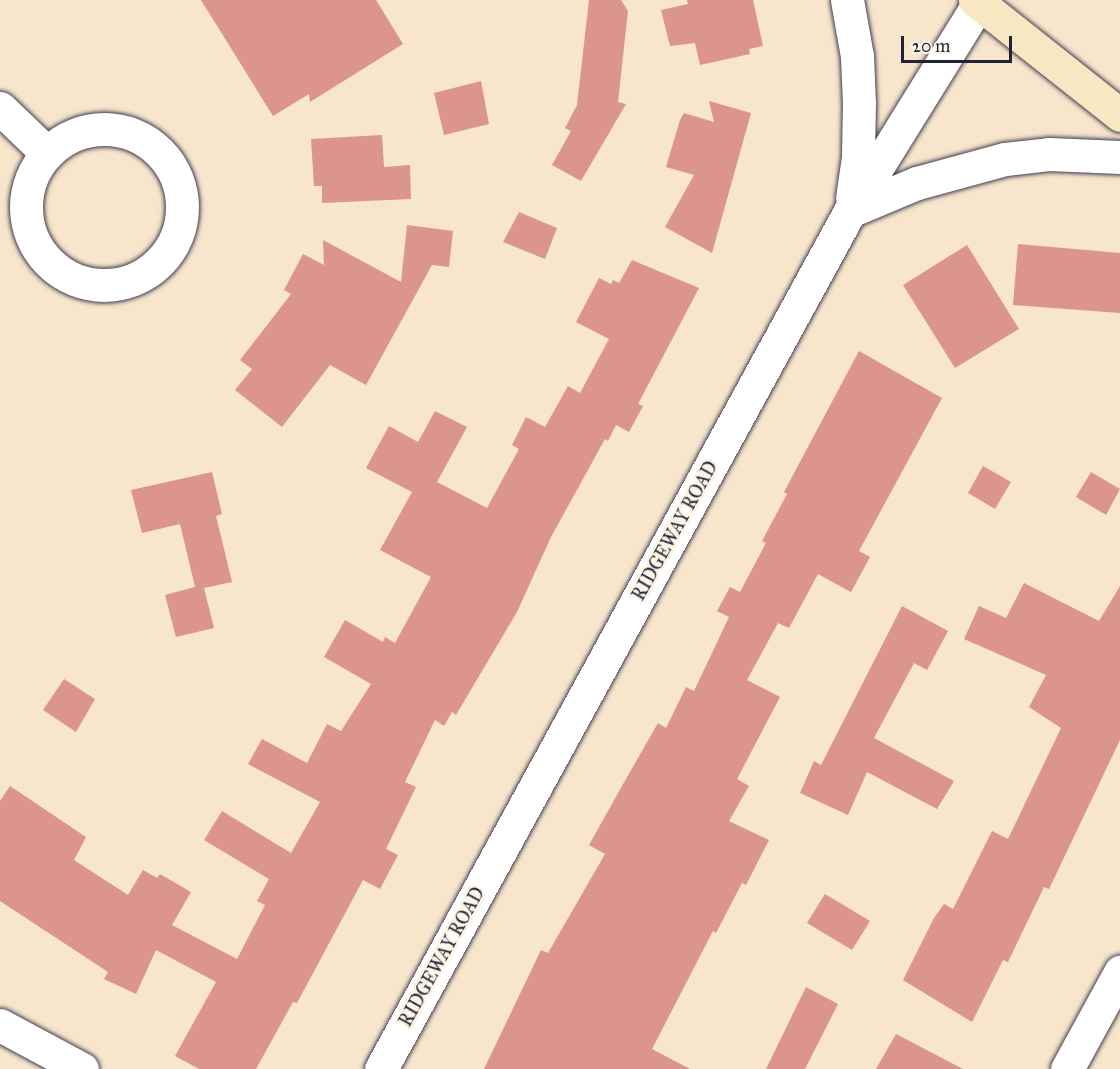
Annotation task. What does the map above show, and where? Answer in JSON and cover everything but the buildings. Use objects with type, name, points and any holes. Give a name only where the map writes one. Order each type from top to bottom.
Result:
[{"type":"street","points":[[847,0],[857,56],[859,103],[858,158],[850,212]]},
{"type":"street","points":[[978,1],[1120,115]]},
{"type":"street","name":"RIDGEWAY ROAD","points":[[381,1069],[850,212],[978,1]]},
{"type":"street","points":[[0,108],[47,153]]},
{"type":"street","points":[[93,130],[119,130],[144,140],[164,156],[177,179],[182,204],[179,230],[167,254],[148,272],[125,283],[99,286],[74,281],[52,267],[36,248],[26,224],[25,199],[32,173],[47,153],[68,137],[93,130]]},
{"type":"street","points":[[850,212],[917,183],[1005,159],[1049,154],[1120,156]]},
{"type":"street","points":[[1067,1069],[1120,972]]},
{"type":"street","points":[[0,1025],[82,1069]]}]
